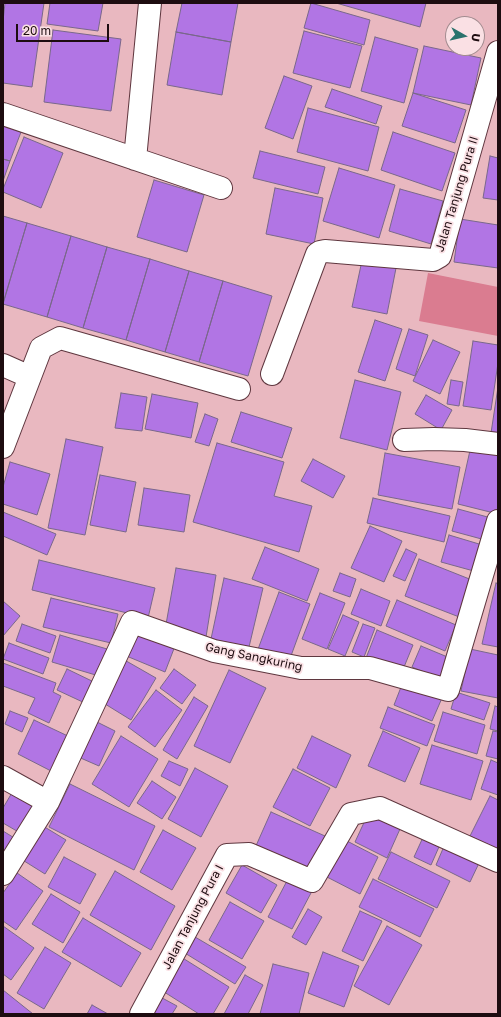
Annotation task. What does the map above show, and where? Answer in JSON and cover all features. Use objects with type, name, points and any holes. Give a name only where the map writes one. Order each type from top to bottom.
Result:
[{"type":"street","points":[[135,159],[150,3]]},
{"type":"street","name":"Jalan Tanjung Pura II","points":[[272,374],[317,254],[325,251],[433,260],[440,256],[498,52]]},
{"type":"street","points":[[3,114],[221,188]]},
{"type":"street","points":[[3,447],[41,348],[60,338],[239,389]]},
{"type":"street","points":[[3,365],[30,377]]},
{"type":"street","points":[[404,440],[465,440],[498,444]]},
{"type":"street","name":"Gang Sangkuring","points":[[48,802],[132,622],[214,651],[301,668],[370,668],[448,690],[498,521]]},
{"type":"street","points":[[3,777],[48,802],[3,874]]},
{"type":"street","name":"Jalan Tanjung Pura I","points":[[141,1014],[226,855],[249,854],[312,881],[351,814],[380,808],[498,861]]},
{"type":"shaded area","points":[[428,273],[498,287],[498,336],[419,321]]},
{"type":"building","points":[[5,3],[44,3],[32,87],[3,83],[3,21]]},
{"type":"building","points":[[50,3],[103,3],[98,31],[47,24]]},
{"type":"building","points":[[182,3],[238,3],[231,42],[176,32]]},
{"type":"building","points":[[311,3],[370,20],[364,45],[304,28]]},
{"type":"building","points":[[336,3],[426,3],[420,27]]},
{"type":"building","points":[[53,30],[121,39],[111,111],[44,102]]},
{"type":"building","points":[[304,31],[362,46],[350,88],[293,73]]},
{"type":"building","points":[[176,32],[231,42],[222,95],[167,85]]},
{"type":"building","points":[[375,37],[418,49],[404,103],[361,91]]},
{"type":"building","points":[[424,46],[445,50],[445,56],[472,56],[481,58],[471,105],[413,93]]},
{"type":"building","points":[[284,76],[312,86],[293,139],[265,128]]},
{"type":"building","points":[[332,89],[382,106],[376,124],[325,107]]},
{"type":"building","points":[[413,93],[466,110],[455,143],[402,126]]},
{"type":"building","points":[[308,108],[379,127],[368,171],[297,152]]},
{"type":"building","points":[[3,125],[21,132],[10,161],[3,159]]},
{"type":"building","points":[[393,132],[455,153],[442,191],[381,170]]},
{"type":"building","points":[[24,137],[63,153],[41,208],[3,192]]},
{"type":"building","points":[[260,151],[325,167],[318,194],[253,178]]},
{"type":"building","points":[[490,156],[498,158],[498,200],[483,198]]},
{"type":"building","points":[[3,159],[10,161],[3,181]]},
{"type":"building","points":[[339,168],[395,185],[379,238],[323,221]]},
{"type":"building","points":[[154,180],[204,195],[187,252],[137,237]]},
{"type":"building","points":[[275,188],[323,198],[314,244],[266,234]]},
{"type":"building","points":[[400,189],[443,201],[431,244],[389,231]]},
{"type":"building","points":[[3,216],[27,223],[3,303]]},
{"type":"building","points":[[460,219],[498,225],[498,268],[454,262]]},
{"type":"building","points":[[27,223],[71,236],[47,317],[3,304]]},
{"type":"building","points":[[71,236],[107,247],[83,328],[47,317]]},
{"type":"building","points":[[107,247],[150,259],[126,340],[83,328]]},
{"type":"building","points":[[363,256],[397,263],[387,314],[352,307]]},
{"type":"building","points":[[150,259],[189,271],[165,352],[126,340]]},
{"type":"building","points":[[189,271],[223,281],[199,362],[165,352]]},
{"type":"building","points":[[223,281],[272,296],[248,376],[199,362]]},
{"type":"building","points":[[375,320],[402,329],[385,381],[358,372]]},
{"type":"building","points":[[409,329],[428,335],[415,376],[396,369]]},
{"type":"building","points":[[433,340],[460,352],[440,394],[413,381]]},
{"type":"building","points":[[473,341],[498,345],[498,363],[491,410],[463,406]]},
{"type":"building","points":[[355,380],[401,392],[387,450],[340,438]]},
{"type":"building","points":[[451,380],[463,382],[459,406],[447,404]]},
{"type":"building","points":[[498,387],[498,434],[491,433]]},
{"type":"building","points":[[121,393],[147,397],[142,431],[115,428]]},
{"type":"building","points":[[152,394],[198,403],[191,438],[145,429]]},
{"type":"building","points":[[426,395],[452,410],[441,430],[415,414]]},
{"type":"building","points":[[241,412],[292,428],[282,458],[231,442]]},
{"type":"building","points":[[205,414],[218,419],[209,446],[195,442]]},
{"type":"building","points":[[66,439],[103,447],[85,535],[48,528]]},
{"type":"building","points":[[217,443],[284,462],[274,496],[312,506],[299,552],[193,522]]},
{"type":"building","points":[[471,446],[498,452],[498,514],[458,504]]},
{"type":"building","points":[[385,453],[460,467],[452,509],[378,495]]},
{"type":"building","points":[[313,459],[345,476],[333,498],[301,481]]},
{"type":"building","points":[[10,462],[50,474],[37,515],[3,504],[3,487]]},
{"type":"building","points":[[100,475],[136,482],[126,532],[90,525]]},
{"type":"building","points":[[144,488],[190,495],[184,532],[138,525]]},
{"type":"building","points":[[373,498],[450,516],[444,542],[367,523]]},
{"type":"building","points":[[458,509],[495,519],[489,541],[452,531]]},
{"type":"building","points":[[3,512],[56,534],[47,555],[3,536]]},
{"type":"building","points":[[370,526],[402,541],[384,582],[351,568]]},
{"type":"building","points":[[449,535],[489,547],[481,573],[441,562]]},
{"type":"building","points":[[265,547],[319,569],[307,601],[252,579]]},
{"type":"building","points":[[406,549],[417,554],[405,581],[393,576]]},
{"type":"building","points":[[419,559],[477,582],[467,620],[405,596]]},
{"type":"building","points":[[39,560],[155,588],[148,618],[32,590]]},
{"type":"building","points":[[176,568],[216,575],[206,637],[165,630]]},
{"type":"building","points":[[340,573],[356,579],[350,597],[333,591]]},
{"type":"building","points":[[224,578],[263,588],[249,647],[211,639]]},
{"type":"building","points":[[496,583],[498,584],[498,647],[482,644]]},
{"type":"building","points":[[361,589],[390,601],[381,626],[351,614]]},
{"type":"building","points":[[279,592],[310,604],[288,664],[257,652]]},
{"type":"building","points":[[320,593],[345,603],[327,649],[302,639]]},
{"type":"building","points":[[51,598],[118,614],[111,643],[43,627]]},
{"type":"building","points":[[397,600],[456,625],[445,651],[386,626]]},
{"type":"building","points":[[3,601],[20,616],[3,636]]},
{"type":"building","points":[[343,615],[359,622],[345,656],[328,649]]},
{"type":"building","points":[[22,624],[56,636],[50,653],[16,641]]},
{"type":"building","points":[[363,624],[375,628],[364,657],[352,652]]},
{"type":"building","points":[[135,629],[175,646],[165,672],[124,655]]},
{"type":"building","points":[[377,630],[413,645],[402,672],[366,658]]},
{"type":"building","points":[[60,635],[107,649],[99,676],[52,662]]},
{"type":"building","points":[[9,643],[49,658],[43,674],[3,659]]},
{"type":"building","points":[[421,646],[450,658],[441,679],[412,667]]},
{"type":"building","points":[[470,649],[498,655],[498,698],[461,691]]},
{"type":"building","points":[[121,658],[156,678],[131,720],[97,699]]},
{"type":"building","points":[[3,663],[56,683],[53,692],[61,696],[49,723],[28,713],[35,698],[3,686]]},
{"type":"building","points":[[67,669],[96,683],[87,704],[57,690]]},
{"type":"building","points":[[174,669],[196,685],[182,704],[160,688]]},
{"type":"building","points":[[229,670],[266,688],[230,763],[194,746]]},
{"type":"building","points":[[403,682],[442,698],[432,721],[394,705]]},
{"type":"building","points":[[156,690],[182,710],[155,747],[128,727]]},
{"type":"building","points":[[456,692],[490,703],[484,720],[451,709]]},
{"type":"building","points":[[194,697],[208,706],[177,759],[163,750]]},
{"type":"building","points":[[495,706],[498,707],[498,731],[490,729]]},
{"type":"building","points":[[388,707],[435,725],[427,746],[380,728]]},
{"type":"building","points":[[10,711],[28,718],[22,732],[5,724]]},
{"type":"building","points":[[443,712],[485,725],[477,754],[434,741]]},
{"type":"building","points":[[34,720],[70,737],[53,772],[18,754]]},
{"type":"building","points":[[93,720],[115,731],[99,766],[76,756]]},
{"type":"building","points":[[383,731],[420,748],[405,782],[368,766]]},
{"type":"building","points":[[493,731],[498,732],[498,759],[486,756]]},
{"type":"building","points":[[121,736],[158,759],[129,807],[92,784]]},
{"type":"building","points":[[312,736],[351,755],[336,788],[297,768]]},
{"type":"building","points":[[432,745],[483,761],[471,800],[420,784]]},
{"type":"building","points":[[491,760],[498,763],[498,795],[481,789]]},
{"type":"building","points":[[169,761],[188,769],[180,786],[161,776]]},
{"type":"building","points":[[195,768],[228,786],[201,837],[168,819]]},
{"type":"building","points":[[293,769],[330,788],[310,826],[273,807]]},
{"type":"building","points":[[152,781],[176,797],[162,819],[137,803]]},
{"type":"building","points":[[70,784],[155,826],[134,870],[49,827]]},
{"type":"building","points":[[13,791],[38,806],[22,834],[3,823],[3,808]]},
{"type":"building","points":[[490,796],[498,800],[498,849],[470,836]]},
{"type":"building","points":[[271,812],[325,836],[309,872],[255,848]]},
{"type":"building","points":[[368,814],[400,829],[387,858],[355,842]]},
{"type":"building","points":[[43,826],[66,840],[45,874],[21,859]]},
{"type":"building","points":[[163,830],[196,848],[172,890],[140,872]]},
{"type":"building","points":[[3,831],[16,839],[3,860]]},
{"type":"building","points":[[425,833],[442,840],[431,865],[414,857]]},
{"type":"building","points":[[345,840],[378,857],[360,894],[327,877]]},
{"type":"building","points":[[445,844],[480,861],[470,882],[436,865]]},
{"type":"building","points":[[391,852],[450,881],[437,908],[378,879]]},
{"type":"building","points":[[64,857],[96,874],[80,904],[48,887]]},
{"type":"building","points":[[242,865],[277,885],[261,913],[226,893]]},
{"type":"building","points":[[115,871],[175,906],[151,950],[90,915]]},
{"type":"building","points":[[17,873],[43,891],[16,930],[3,921],[3,893]]},
{"type":"building","points":[[288,879],[312,891],[292,929],[268,917]]},
{"type":"building","points":[[373,879],[434,909],[420,937],[359,907]]},
{"type":"building","points":[[51,894],[80,912],[63,943],[32,924]]},
{"type":"building","points":[[230,902],[264,921],[242,959],[209,940]]},
{"type":"building","points":[[308,909],[322,917],[306,945],[292,937]]},
{"type":"building","points":[[360,911],[382,921],[363,961],[342,951]]},
{"type":"building","points":[[83,918],[141,953],[121,987],[62,952]]},
{"type":"building","points":[[3,926],[34,948],[11,980],[3,974]]},
{"type":"building","points":[[387,926],[422,945],[389,1005],[354,986]]},
{"type":"building","points":[[190,934],[246,967],[235,984],[180,950]]},
{"type":"building","points":[[45,947],[71,963],[44,1009],[17,993]]},
{"type":"building","points":[[323,952],[359,966],[344,1007],[308,993]]},
{"type":"building","points":[[181,957],[229,987],[213,1014],[199,1014],[161,990]]},
{"type":"building","points":[[273,964],[309,973],[299,1014],[260,1014]]},
{"type":"building","points":[[245,975],[263,985],[248,1014],[224,1014]]},
{"type":"building","points":[[3,990],[33,1014],[3,1014]]},
{"type":"building","points":[[153,993],[177,1006],[172,1014],[142,1014]]},
{"type":"building","points":[[92,1005],[108,1014],[87,1014]]}]
